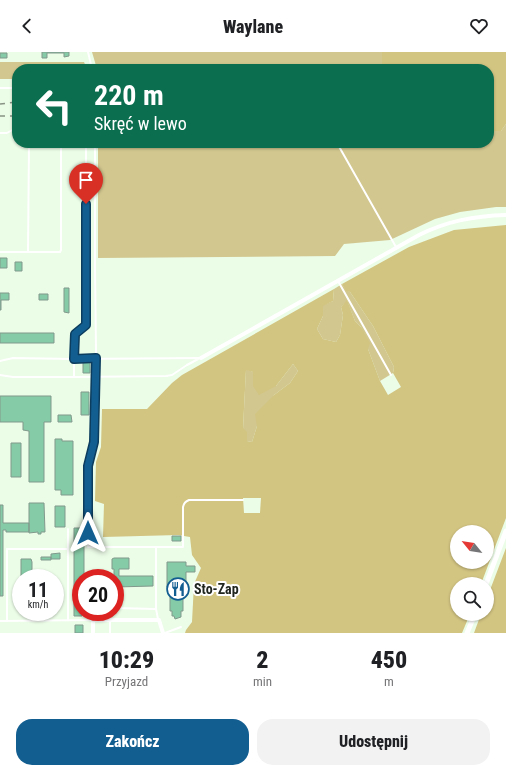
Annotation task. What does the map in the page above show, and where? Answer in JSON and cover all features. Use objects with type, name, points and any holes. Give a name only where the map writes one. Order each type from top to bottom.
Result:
[{"type":"street","points":[[200,358],[396,247],[429,230],[452,222],[471,218],[506,215]]},
{"type":"street","points":[[489,577],[506,532]]},
{"type":"street","points":[[124,620],[159,620],[164,633]]},
{"type":"street","points":[[93,621],[93,633]]},
{"type":"street","points":[[467,633],[472,621]]},
{"type":"lane","points":[[88,52],[91,64]]},
{"type":"lane","points":[[0,88],[12,88]]},
{"type":"lane","points":[[0,133],[7,133],[12,130]]},
{"type":"lane","points":[[28,148],[28,252]]},
{"type":"lane","points":[[0,252],[60,252],[61,148]]},
{"type":"lane","points":[[74,377],[75,334],[86,325],[86,148]]},
{"type":"lane","points":[[94,148],[96,376],[94,442],[88,466],[88,547],[183,547],[183,507],[186,501],[243,500]]},
{"type":"lane","points":[[340,148],[396,247]]},
{"type":"lane","points":[[336,281],[391,375]]},
{"type":"lane","points":[[0,361],[13,358],[200,358]]},
{"type":"lane","points":[[0,376],[166,376],[172,375],[200,358]]},
{"type":"lane","points":[[68,529],[68,621]]},
{"type":"lane","points":[[156,547],[156,609],[159,620]]},
{"type":"lane","points":[[7,621],[7,549],[68,549]]},
{"type":"lane","points":[[124,608],[156,609]]},
{"type":"lane","points":[[0,621],[72,621]]},
{"type":"lane","points":[[110,621],[110,633]]},
{"type":"lane","points":[[164,633],[181,627]]},
{"type":"shaded area","points":[[92,52],[382,52],[382,64],[96,64]]},
{"type":"shaded area","points":[[382,52],[506,52],[506,124],[501,131],[494,131],[494,64],[382,64]]},
{"type":"shaded area","points":[[0,62],[84,62],[85,64],[12,64],[12,79],[0,79]]},
{"type":"shaded area","points":[[506,124],[506,207],[460,212],[435,219],[390,240],[344,244],[335,256],[98,258],[98,148],[494,148],[494,131],[501,131]]},
{"type":"shaded area","points":[[506,225],[506,518],[494,550],[494,525],[450,525],[450,569],[487,569],[484,577],[450,577],[450,621],[467,621],[462,633],[185,633],[192,622],[194,584],[201,568],[192,555],[190,537],[178,535],[103,537],[104,504],[95,501],[96,462],[101,447],[102,409],[147,409],[172,383],[182,375],[334,289],[333,301],[323,306],[323,316],[317,329],[323,339],[336,342],[340,335],[343,315],[341,307],[347,300],[355,321],[361,327],[370,343],[368,349],[380,381],[388,395],[401,387],[393,373],[394,367],[373,326],[350,292],[346,291],[342,284],[409,247],[454,230]],"holes":[[[293,364],[298,371],[290,383],[274,395],[255,414],[257,426],[252,442],[247,441],[247,432],[243,428],[246,370],[253,372],[253,386],[259,395],[276,386]],[[243,498],[261,498],[260,513],[244,513]]]},
{"type":"shaded area","points":[[342,284],[346,290],[350,292],[373,326],[394,367],[393,373],[380,381],[361,327],[355,321],[347,301],[341,307],[343,315],[340,335],[336,342],[323,339],[317,329],[323,316],[323,305],[333,301],[334,289]]},
{"type":"shaded area","points":[[293,364],[298,371],[290,383],[274,395],[257,426],[252,442],[247,441],[243,429],[246,369],[253,372],[253,386],[276,386]]},
{"type":"shaded area","points":[[506,548],[506,633],[474,633],[478,621],[494,621],[494,580]]},
{"type":"building","points":[[42,52],[69,52],[69,56],[64,57],[64,53],[47,53],[47,58],[42,58]]},
{"type":"building","points":[[0,53],[7,53],[7,58],[0,58]]},
{"type":"building","points":[[0,258],[7,258],[7,268],[0,268]]},
{"type":"building","points":[[15,262],[22,262],[22,271],[15,271]]},
{"type":"building","points":[[64,288],[69,288],[69,313],[64,312]]},
{"type":"building","points":[[0,293],[9,293],[9,300],[1,300],[1,310],[0,310]]},
{"type":"building","points":[[39,294],[48,294],[48,300],[39,300]]},
{"type":"building","points":[[0,333],[54,333],[54,343],[0,343]]},
{"type":"building","points":[[83,362],[90,362],[90,373],[83,373]]},
{"type":"building","points":[[81,392],[89,392],[89,415],[81,415]]},
{"type":"building","points":[[0,396],[51,396],[51,422],[44,422],[44,482],[29,482],[29,431],[23,430],[23,422],[0,422]]},
{"type":"building","points":[[58,415],[71,415],[72,422],[58,422]]},
{"type":"building","points":[[55,439],[62,439],[62,441],[73,441],[73,495],[61,495],[61,490],[55,490]]},
{"type":"building","points":[[11,443],[21,443],[21,477],[11,477]]},
{"type":"building","points":[[29,503],[44,503],[45,532],[41,532],[41,534],[38,534],[38,532],[29,533]]},
{"type":"building","points":[[0,505],[3,505],[3,523],[29,523],[29,532],[6,532],[6,530],[3,530],[3,596],[0,596]]},
{"type":"building","points":[[55,506],[65,506],[65,527],[55,527]]},
{"type":"building","points":[[74,528],[84,528],[84,569],[74,569]]},
{"type":"building","points":[[172,536],[181,536],[181,541],[172,541]]},
{"type":"building","points":[[60,553],[60,559],[51,559],[51,554]]},
{"type":"building","points":[[41,557],[51,557],[51,560],[41,560]]},
{"type":"building","points":[[129,558],[129,569],[112,569],[112,559]]},
{"type":"building","points":[[21,559],[31,559],[32,569],[21,569]]},
{"type":"building","name":"Sto-Zap","points":[[167,562],[186,562],[186,566],[195,566],[195,572],[186,572],[186,592],[183,592],[183,611],[181,611],[181,617],[175,619],[174,616],[172,616],[172,611],[170,611],[170,586],[167,587]]},
{"type":"building","points":[[124,576],[153,576],[153,586],[124,587]]},
{"type":"building","points":[[75,625],[83,625],[83,633],[75,633]]},
{"type":"railway","points":[[0,104],[12,103]]},
{"type":"railway","points":[[0,116],[12,116]]},
{"type":"place","name":"Sto-Zap","points":[[178,589]]},
{"type":"route","points":[[86,204],[86,325],[75,334],[74,359],[96,358],[94,442],[88,466],[88,533]]}]
